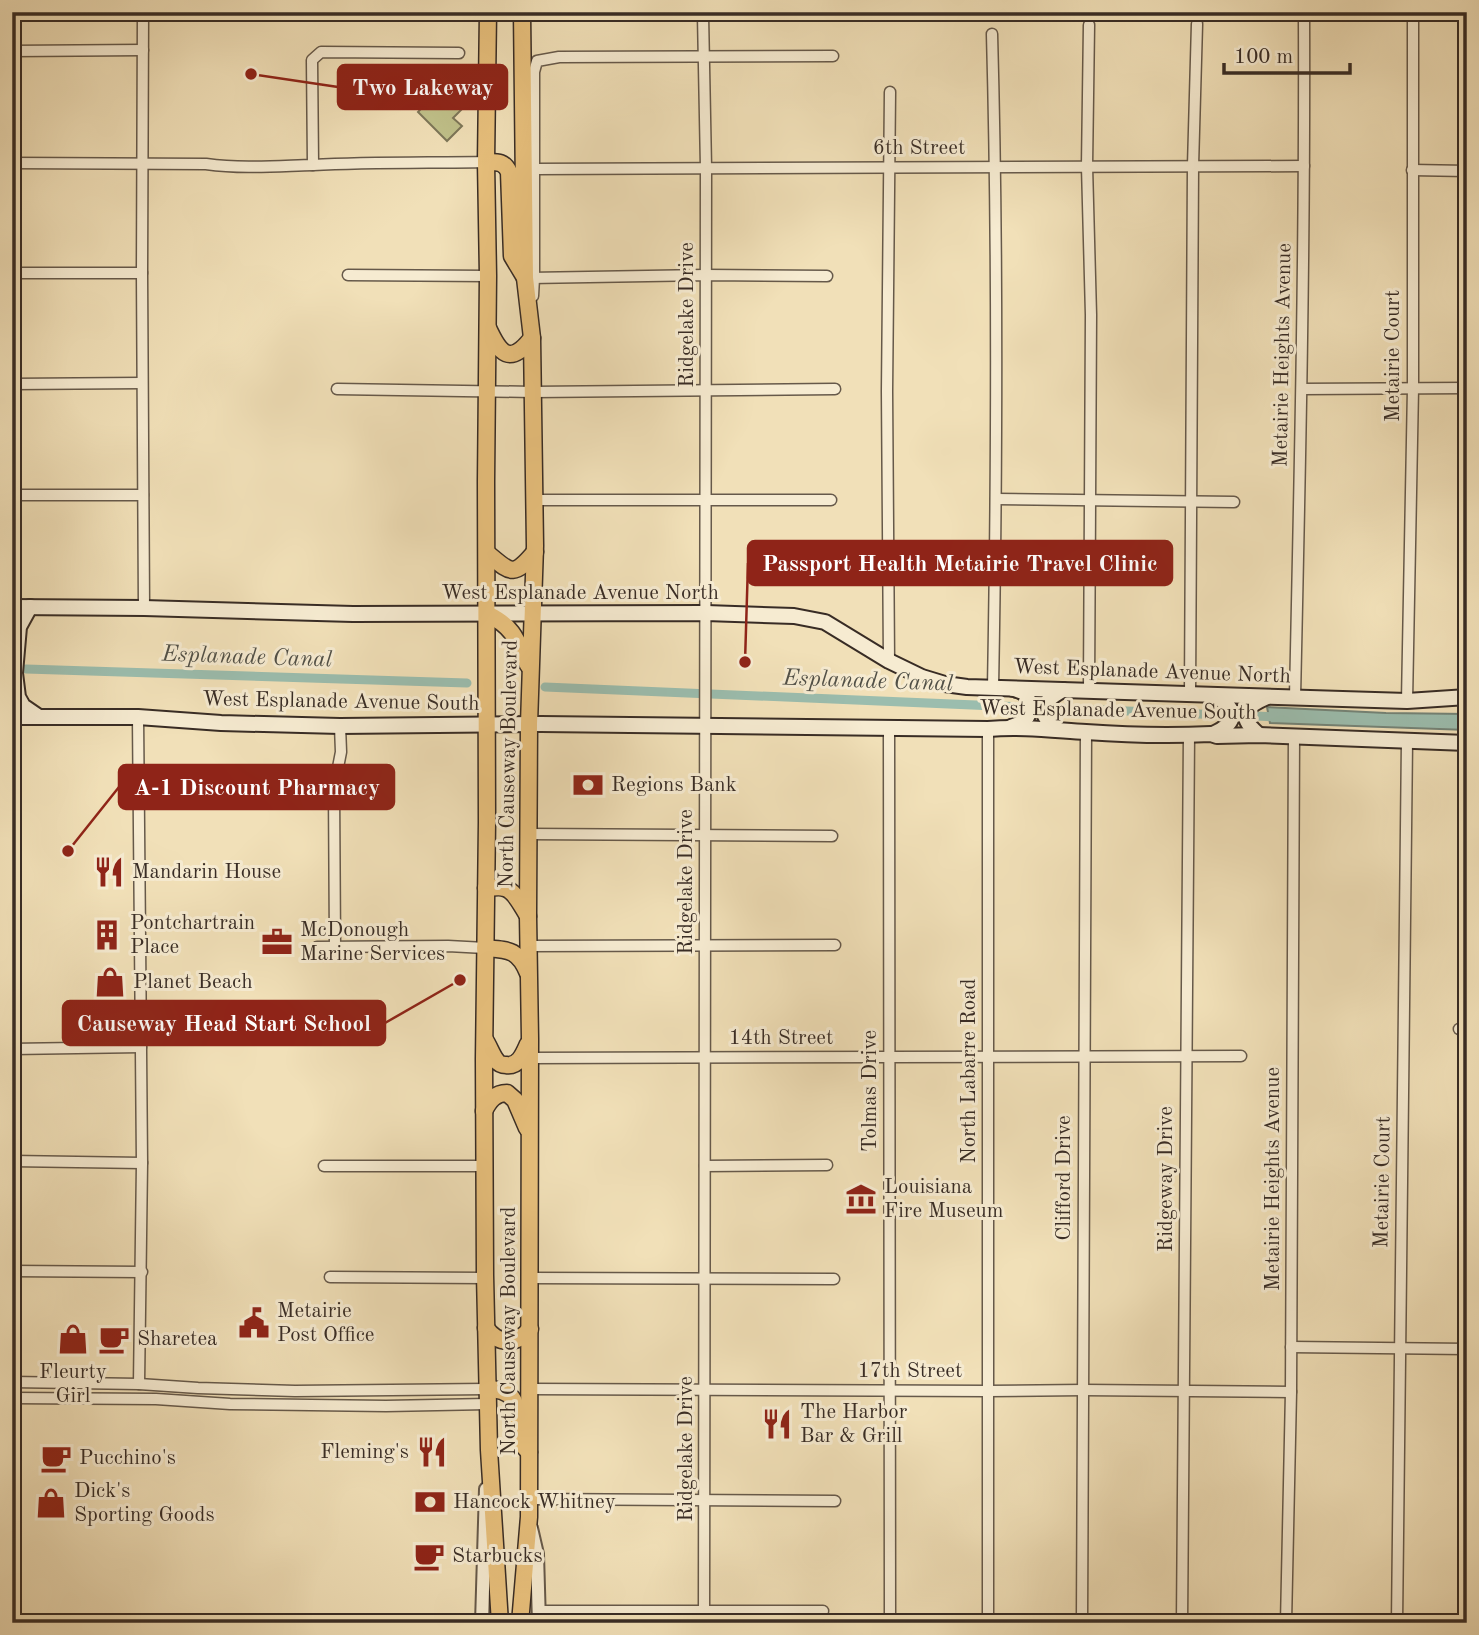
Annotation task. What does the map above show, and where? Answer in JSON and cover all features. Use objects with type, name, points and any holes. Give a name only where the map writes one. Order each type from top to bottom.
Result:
[{"type":"highway","name":"North Causeway Boulevard","points":[[488,12],[484,1167],[487,1396],[500,1623]]},
{"type":"highway","name":"North Causeway Boulevard","points":[[520,1623],[529,1517],[529,724],[535,552],[530,278],[522,110],[522,12]]},
{"type":"highway","points":[[486,162],[500,162],[509,172],[512,256],[530,278]]},
{"type":"highway","points":[[487,326],[496,346],[510,354],[524,348],[531,331]]},
{"type":"highway","points":[[487,553],[512,571],[522,568],[535,552]]},
{"type":"highway","points":[[487,614],[506,625],[513,633],[530,670]]},
{"type":"highway","points":[[486,888],[508,889],[528,916]]},
{"type":"highway","points":[[485,948],[507,950],[517,955],[529,975]]},
{"type":"highway","points":[[484,1038],[499,1063],[511,1066],[523,1055],[530,1039]]},
{"type":"highway","points":[[484,1111],[495,1096],[507,1093],[515,1100],[529,1134]]},
{"type":"highway","points":[[486,1328],[496,1339],[511,1341],[519,1339],[530,1329]]},
{"type":"highway","points":[[487,1396],[499,1389],[514,1399],[516,1438],[529,1452]]},
{"type":"main road","name":"West Esplanade Avenue North","points":[[12,607],[353,614],[706,613],[794,616],[825,622],[889,661],[922,677],[967,687],[1407,701],[1467,697]]},
{"type":"main road","points":[[30,607],[19,627],[15,673],[18,697],[23,706],[39,717]]},
{"type":"main road","points":[[1010,727],[1027,718],[1029,711],[1028,699],[1024,693],[1013,688]]},
{"type":"main road","points":[[1057,729],[1045,717],[1044,709],[1047,701],[1065,690]]},
{"type":"main road","points":[[1211,695],[1229,705],[1231,719],[1222,730],[1211,734]]},
{"type":"main road","points":[[1259,735],[1250,727],[1246,714],[1252,704],[1268,696]]},
{"type":"main road","name":"West Esplanade Avenue South","points":[[12,717],[138,717],[221,723],[340,726],[706,719],[889,727],[1010,727],[1086,732],[1467,743]]},
{"type":"street","points":[[143,12],[144,608]]},
{"type":"street","name":"Metairie Court","points":[[1407,701],[1413,388],[1413,12]]},
{"type":"street","name":"Metairie Heights Avenue","points":[[1295,697],[1302,389],[1304,14]]},
{"type":"street","name":"Ridgelake Drive","points":[[703,15],[706,168],[704,1623]]},
{"type":"street","points":[[1191,694],[1193,166],[1197,24]]},
{"type":"street","points":[[1088,691],[1091,316],[1087,166],[1089,25]]},
{"type":"street","points":[[992,34],[996,499],[993,688]]},
{"type":"street","points":[[12,51],[143,50]]},
{"type":"street","points":[[313,164],[313,60],[321,52],[459,53]]},
{"type":"street","points":[[827,275],[530,278],[535,169],[534,72],[537,61],[559,57],[833,56]]},
{"type":"street","points":[[889,661],[887,391],[890,92]]},
{"type":"street","points":[[12,163],[206,163],[265,167],[486,162]]},
{"type":"street","name":"6th Street","points":[[535,169],[1304,166]]},
{"type":"street","points":[[1412,170],[1467,171]]},
{"type":"street","points":[[12,273],[142,273]]},
{"type":"street","points":[[348,275],[488,276]]},
{"type":"street","points":[[12,384],[142,383]]},
{"type":"street","points":[[1302,389],[1467,388]]},
{"type":"street","points":[[337,389],[533,392],[835,389]]},
{"type":"street","points":[[12,495],[143,495]]},
{"type":"street","points":[[996,499],[1234,502]]},
{"type":"street","points":[[535,500],[831,500]]},
{"type":"street","points":[[138,717],[142,1163],[139,1384]]},
{"type":"street","points":[[335,947],[334,788],[341,752],[340,726]]},
{"type":"street","name":"Tolmas Drive","points":[[889,727],[890,1623]]},
{"type":"street","name":"North Labarre Road","points":[[988,729],[988,1623]]},
{"type":"street","name":"Clifford Drive","points":[[1082,1623],[1086,732]]},
{"type":"street","name":"Ridgeway Drive","points":[[1182,1623],[1189,735]]},
{"type":"street","name":"Metairie Heights Avenue","points":[[1286,1623],[1291,1392],[1294,736]]},
{"type":"street","name":"Metairie Court","points":[[1397,1623],[1407,741]]},
{"type":"street","points":[[529,834],[832,836]]},
{"type":"street","points":[[528,946],[835,945]]},
{"type":"street","points":[[317,947],[485,948]]},
{"type":"street","points":[[12,1049],[141,1047]]},
{"type":"street","name":"14th Street","points":[[530,1058],[1241,1056]]},
{"type":"street","points":[[12,1161],[142,1163]]},
{"type":"street","points":[[705,1166],[827,1165]]},
{"type":"street","points":[[324,1166],[484,1167]]},
{"type":"street","points":[[12,1271],[142,1272]]},
{"type":"street","points":[[330,1277],[485,1278]]},
{"type":"street","points":[[530,1278],[834,1279]]},
{"type":"street","points":[[1291,1347],[1467,1349]]},
{"type":"street","points":[[12,1382],[487,1396]]},
{"type":"street","name":"17th Street","points":[[530,1389],[1291,1392]]},
{"type":"street","points":[[12,1398],[156,1399],[230,1404],[328,1405],[487,1396]]},
{"type":"street","name":"North Causeway Boulevard","points":[[482,1623],[484,1513],[489,1450]]},
{"type":"street","points":[[529,1499],[835,1501]]},
{"type":"street","name":"North Causeway Boulevard","points":[[529,1517],[537,1554],[539,1617]]},
{"type":"street","points":[[539,1617],[704,1611],[823,1611]]},
{"type":"green space","points":[[439,73],[468,103],[453,118],[462,126],[447,141],[418,112],[432,97],[424,89]]},
{"type":"shaded area","points":[[1267,707],[1467,714],[1467,730],[1270,723]]},
{"type":"waterway","name":"Esplanade Canal","points":[[26,669],[467,683]]},
{"type":"waterway","name":"Esplanade Canal","points":[[545,687],[1021,707]]},
{"type":"waterway","name":"Esplanade Canal","points":[[1055,708],[1223,715]]},
{"type":"waterway","name":"Esplanade Canal","points":[[1256,716],[1279,717]]},
{"type":"place","name":"Two Lakeway","points":[[251,74]]},
{"type":"place","name":"Passport Health Metairie Travel Clinic","points":[[745,662]]},
{"type":"place","name":"Regions Bank","points":[[588,785]]},
{"type":"place","name":"A-1 Discount Pharmacy","points":[[68,851]]},
{"type":"place","name":"Mandarin House","points":[[109,872]]},
{"type":"place","name":"Pontchartrain Place","points":[[107,935]]},
{"type":"place","name":"McDonough Marine Services","points":[[277,942]]},
{"type":"place","name":"Causeway Head Start School","points":[[460,980]]},
{"type":"place","name":"Planet Beach","points":[[110,982]]},
{"type":"place","name":"Louisiana Fire Museum","points":[[861,1199]]},
{"type":"place","name":"Metairie Post Office","points":[[254,1323]]},
{"type":"place","name":"Fleurty Girl","points":[[73,1339]]},
{"type":"place","name":"Sharetea","points":[[114,1339]]},
{"type":"place","name":"The Harbor Bar & Grill","points":[[777,1424]]},
{"type":"place","name":"Fleming's","points":[[432,1452]]},
{"type":"place","name":"Pucchino's","points":[[56,1458]]},
{"type":"place","name":"Hancock Whitney","points":[[430,1502]]},
{"type":"place","name":"Dick's Sporting Goods","points":[[51,1503]]},
{"type":"place","name":"Starbucks","points":[[429,1556]]}]
